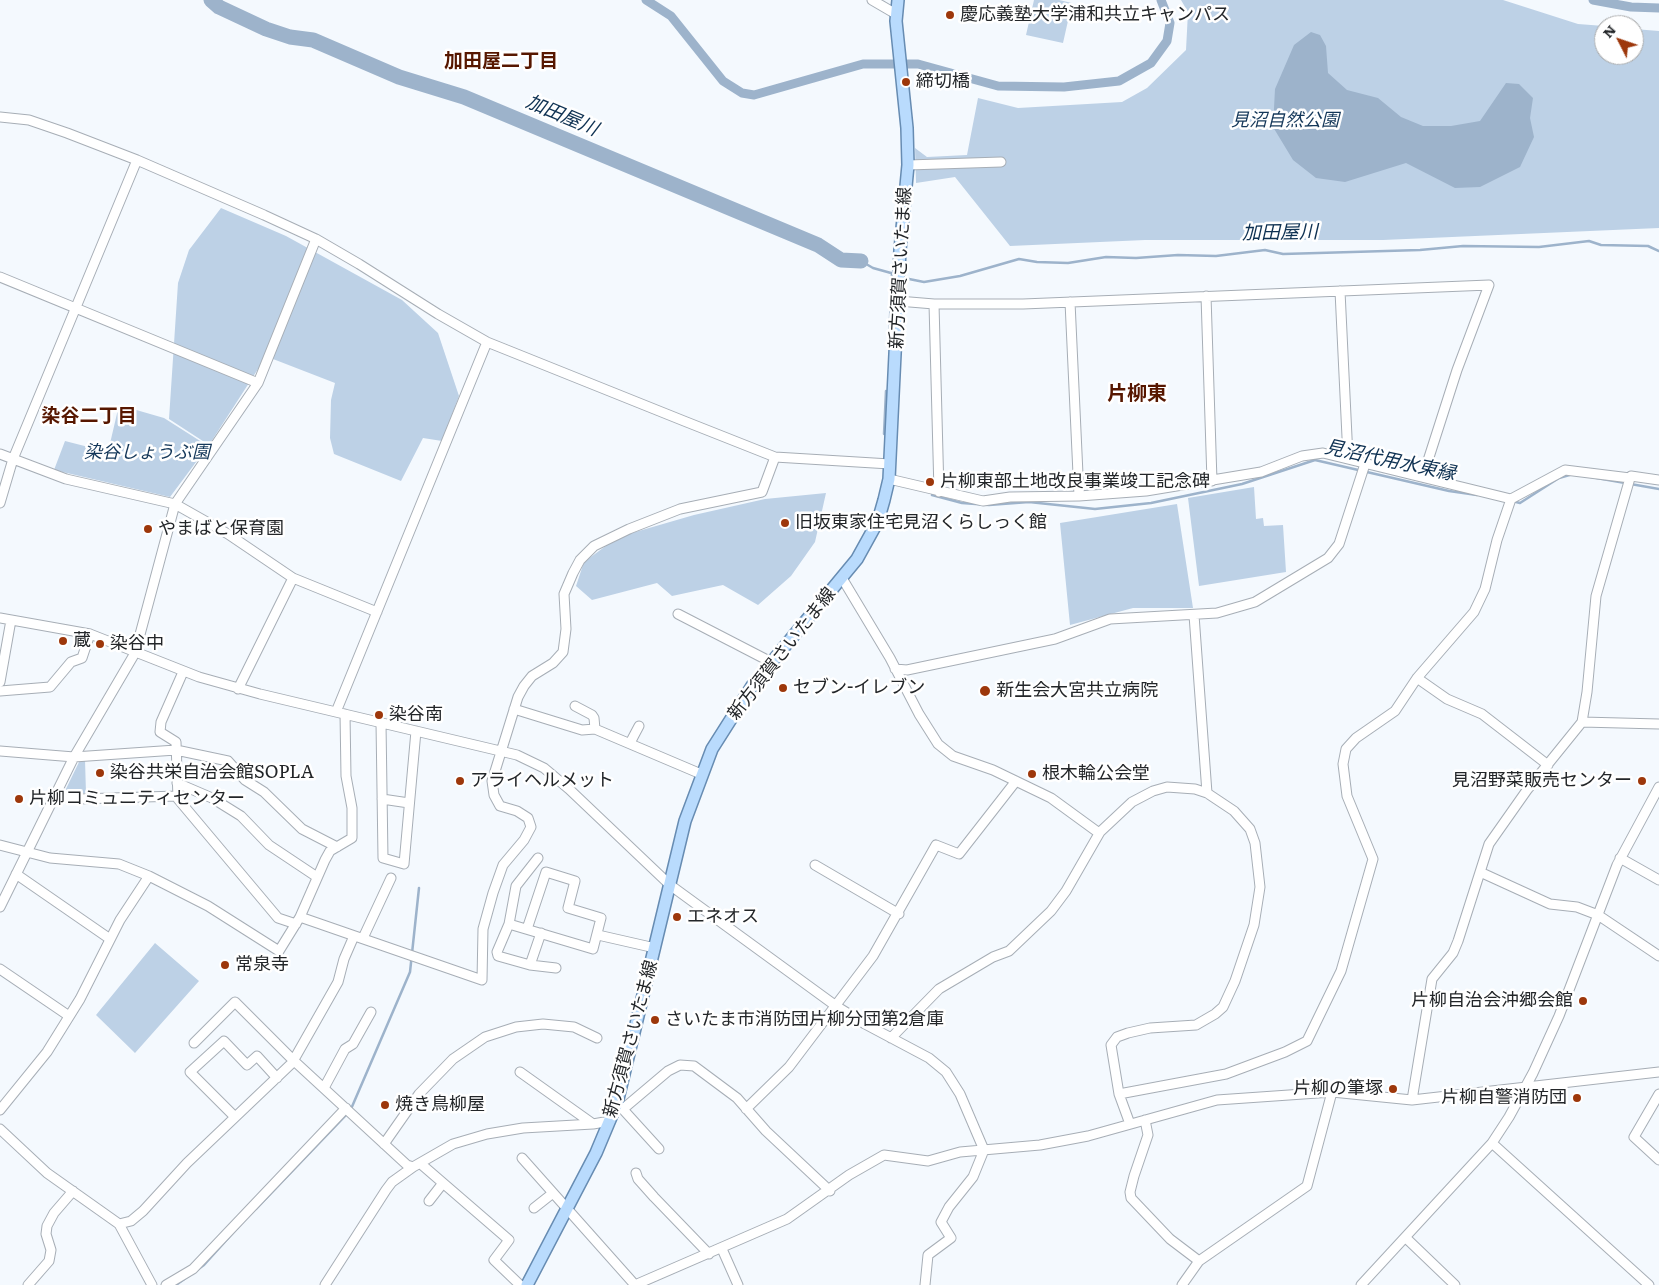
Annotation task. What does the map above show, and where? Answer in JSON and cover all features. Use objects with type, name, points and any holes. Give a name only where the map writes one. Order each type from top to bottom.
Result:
[{"type":"main road","name":"新方須賀さいたま線","points":[[527,1285],[610,1121],[620,1106],[685,821],[701,774],[725,726],[752,686],[842,578],[869,541],[878,521],[889,479],[898,301],[908,165],[907,128],[898,54],[896,14],[898,0]]},
{"type":"street","points":[[872,0],[896,14]]},
{"type":"street","points":[[0,117],[29,120],[137,160],[316,239],[487,342],[775,457],[890,464]]},
{"type":"street","points":[[0,502],[13,459],[77,309],[137,160]]},
{"type":"street","points":[[908,165],[1001,162]]},
{"type":"street","points":[[0,907],[74,757],[135,653],[175,504],[258,383],[316,239]]},
{"type":"street","points":[[0,277],[206,360],[258,383]]},
{"type":"street","points":[[898,301],[934,304],[1070,302],[1489,285],[1457,370],[1423,476]]},
{"type":"street","points":[[1340,291],[1348,458]]},
{"type":"street","points":[[1206,296],[1212,481]]},
{"type":"street","points":[[1070,302],[1079,496]]},
{"type":"street","points":[[934,304],[939,492]]},
{"type":"street","points":[[0,845],[50,858],[119,864],[149,876],[208,906],[279,951],[298,920],[328,856],[337,847],[352,838],[352,808],[346,776],[340,713],[377,612],[487,342]]},
{"type":"street","points":[[889,479],[983,501],[1010,497],[1079,496],[1146,491],[1212,481],[1261,472],[1302,456],[1323,453],[1511,499],[1565,470],[1630,478],[1596,596],[1587,692],[1582,722],[1501,825],[1489,844],[1453,953],[1432,979],[1412,1100]]},
{"type":"street","points":[[0,454],[45,473],[92,486],[175,504],[228,534],[293,578],[377,612]]},
{"type":"street","points":[[183,672],[161,722],[160,732],[176,742],[178,796],[209,837],[278,918],[298,920],[359,937],[482,980],[483,929],[493,894],[503,865],[524,840],[531,827],[528,818],[517,811],[500,806],[494,795],[492,781],[518,697],[528,681],[559,658],[563,652],[566,629],[564,594],[573,573],[590,549],[629,528],[680,509],[762,492],[775,457]]},
{"type":"street","points":[[895,669],[907,670],[1055,639],[1110,618],[1194,616],[1217,613],[1255,602],[1328,558],[1339,544],[1365,464]]},
{"type":"street","points":[[1631,476],[1659,480]]},
{"type":"street","points":[[1119,1094],[1226,1074],[1285,1052],[1307,1041],[1341,971],[1373,859],[1347,796],[1343,764],[1346,749],[1356,738],[1395,711],[1417,678],[1474,612],[1486,589],[1497,540],[1511,499]]},
{"type":"street","points":[[238,689],[293,578]]},
{"type":"street","points":[[842,578],[938,744],[962,760],[993,770],[1064,807],[1099,833]]},
{"type":"street","points":[[678,614],[771,662]]},
{"type":"street","points":[[1194,616],[1207,793]]},
{"type":"street","points":[[0,618],[90,634],[183,672],[238,689],[501,751],[532,762],[555,777],[670,885],[836,1006],[929,1058],[946,1072],[960,1094],[984,1150],[973,1178],[949,1207],[941,1222],[951,1238],[928,1255],[925,1285]]},
{"type":"street","points":[[0,682],[11,620]]},
{"type":"street","points":[[0,691],[50,687],[70,662],[82,658],[90,634]]},
{"type":"street","points":[[1417,678],[1447,699],[1482,714],[1548,765]]},
{"type":"street","points":[[575,706],[592,715],[595,729]]},
{"type":"street","points":[[514,710],[582,730],[595,729],[701,774]]},
{"type":"street","points":[[1582,722],[1659,724]]},
{"type":"street","points":[[381,723],[383,858],[404,864],[416,731]]},
{"type":"street","points":[[630,743],[639,726]]},
{"type":"street","points":[[0,751],[74,757],[176,750],[228,761],[245,780],[264,792],[302,829],[337,847]]},
{"type":"street","points":[[746,1109],[789,1067],[873,956],[899,914],[936,845],[959,854],[1016,781]]},
{"type":"street","points":[[177,783],[212,798],[241,816],[269,845],[317,878]]},
{"type":"street","points":[[891,1038],[939,989],[993,957],[1008,951],[1050,911],[1066,891],[1099,833],[1125,807],[1153,790],[1177,787],[1207,793],[1234,811],[1250,829],[1255,843],[1260,887],[1254,925],[1235,981],[1223,1007],[1215,1014],[1196,1025],[1150,1028],[1117,1037],[1111,1046],[1119,1094],[1130,1124]]},
{"type":"street","points":[[1361,1285],[1492,1143],[1526,1087],[1559,1016],[1620,858],[1659,787]]},
{"type":"street","points":[[54,796],[78,799],[178,796]]},
{"type":"street","points":[[382,799],[409,803]]},
{"type":"street","points":[[538,858],[516,886],[510,924],[498,956],[530,965],[556,968]]},
{"type":"street","points":[[1620,858],[1659,880]]},
{"type":"street","points":[[815,865],[899,914]]},
{"type":"street","points":[[510,924],[593,949],[602,918],[568,908],[575,881],[546,872],[527,929]]},
{"type":"street","points":[[1480,872],[1550,904],[1577,907],[1598,915],[1659,956]]},
{"type":"street","points":[[16,874],[110,939]]},
{"type":"street","points":[[0,1110],[47,1052],[69,1016],[110,939],[149,876]]},
{"type":"street","points":[[119,1224],[131,1222],[144,1211],[165,1186],[234,1116],[292,1063],[292,1059],[338,982],[344,959],[359,937],[391,878]]},
{"type":"street","points":[[530,965],[541,933]]},
{"type":"street","points":[[598,935],[656,948]]},
{"type":"street","points":[[0,969],[69,1016]]},
{"type":"street","points":[[194,1043],[236,1002],[292,1059],[407,1165],[417,1166],[443,1183],[509,1240],[494,1260],[520,1285]]},
{"type":"street","points":[[324,1088],[345,1048],[353,1044],[371,1012]]},
{"type":"street","points":[[384,1144],[419,1094],[453,1059],[485,1037],[516,1027],[544,1024],[574,1027],[597,1038]]},
{"type":"street","points":[[234,1116],[190,1072],[224,1041],[247,1065],[256,1056],[277,1078]]},
{"type":"street","points":[[659,1149],[620,1106],[668,1071],[689,1064],[736,1098],[766,1131],[830,1190]]},
{"type":"street","points":[[520,1072],[594,1124]]},
{"type":"street","points":[[522,1158],[635,1285],[722,1249],[787,1219],[849,1175],[884,1155],[928,1161],[960,1152],[1040,1145],[1130,1124],[1216,1100],[1332,1092],[1412,1100],[1659,1072]]},
{"type":"street","points":[[1182,1285],[1199,1261],[1307,1186],[1332,1092]]},
{"type":"street","points":[[1659,1094],[1634,1137],[1659,1160]]},
{"type":"street","points":[[166,1285],[193,1268],[223,1239],[240,1218],[279,1180],[346,1108]]},
{"type":"street","points":[[1145,1120],[1148,1135],[1134,1176],[1130,1192],[1131,1198],[1170,1239],[1199,1261]]},
{"type":"street","points":[[325,1285],[392,1182],[454,1144],[487,1134],[523,1128],[594,1124],[610,1121]]},
{"type":"street","points":[[0,1129],[48,1173],[119,1224],[152,1285]]},
{"type":"street","points":[[1492,1143],[1649,1285]]},
{"type":"street","points":[[636,1173],[638,1179],[654,1197],[709,1254]]},
{"type":"street","points":[[429,1201],[443,1183]]},
{"type":"street","points":[[28,1285],[49,1261],[50,1250],[46,1234],[47,1226],[54,1213],[73,1192]]},
{"type":"street","points":[[534,1208],[553,1193]]},
{"type":"street","points":[[1406,1238],[1455,1285]]},
{"type":"street","points":[[722,1249],[738,1285]]},
{"type":"green space","points":[[1034,0],[1059,0],[1072,3],[1063,43],[1026,35]]},
{"type":"green space","name":"見沼自然公園","points":[[1181,0],[1503,0],[1578,24],[1594,25],[1594,65],[1644,65],[1644,30],[1659,31],[1659,228],[1383,240],[1145,240],[1010,246],[955,177],[916,183],[915,148],[927,157],[967,155],[978,98],[1018,108],[1122,102],[1147,88],[1186,50],[1188,12]]},
{"type":"green space","points":[[221,208],[286,236],[402,300],[438,333],[459,396],[442,441],[423,438],[401,481],[334,454],[330,438],[331,400],[335,383],[273,359],[258,369],[209,445],[169,419],[178,283],[189,250]]},
{"type":"green space","name":"染谷しょうぶ園","points":[[119,405],[164,418],[208,446],[170,497],[54,470],[65,441],[108,452]]},
{"type":"green space","points":[[1254,487],[1256,519],[1263,518],[1264,526],[1283,525],[1286,572],[1199,586],[1188,498]]},
{"type":"green space","points":[[826,493],[815,542],[791,576],[758,605],[723,585],[672,596],[657,583],[592,600],[576,586],[584,562],[618,537],[694,515],[765,499]]},
{"type":"green space","points":[[1177,504],[1193,608],[1133,608],[1070,625],[1060,523]]},
{"type":"green space","points":[[80,760],[85,760],[86,793],[64,793]]},
{"type":"green space","points":[[155,943],[199,981],[135,1053],[96,1015]]},
{"type":"shaded area","points":[[1311,32],[1320,35],[1326,46],[1328,73],[1347,90],[1378,98],[1401,117],[1423,126],[1451,126],[1480,121],[1506,83],[1519,84],[1533,98],[1530,118],[1534,137],[1520,167],[1480,187],[1455,188],[1406,163],[1345,182],[1316,178],[1293,160],[1273,127],[1275,89],[1294,45]]},
{"type":"waterway","name":"加田屋川","points":[[211,0],[219,7],[266,29],[290,37],[313,40],[399,77],[464,97],[818,245],[841,260],[861,261]]},
{"type":"waterway","name":"見沼代用水東縁","points":[[646,0],[671,16],[723,81],[742,93],[754,95],[863,64],[918,64],[998,86],[1064,87],[1119,81],[1151,63],[1167,41],[1170,23],[1161,0]]},
{"type":"waterway","name":"見沼代用水東縁","points":[[1593,0],[1631,7],[1659,8]]},
{"type":"waterway","name":"加田屋川","points":[[904,278],[924,282],[960,276],[1019,259],[1037,262],[1068,263],[1106,257],[1216,256],[1265,250],[1283,254],[1420,250],[1463,246],[1539,247],[1589,241],[1601,245],[1648,246],[1659,251]]},
{"type":"waterway","name":"加田屋川","points":[[861,261],[873,268],[891,273]]},
{"type":"waterway","name":"見沼代用水東縁","points":[[889,341],[892,273]]},
{"type":"waterway","name":"見沼代用水東縁","points":[[884,434],[886,391]]},
{"type":"waterway","name":"見沼代用水東縁","points":[[932,495],[962,503],[989,505],[1029,502],[1095,509],[1151,503],[1242,484],[1315,460],[1449,491],[1477,495]]},
{"type":"waterway","name":"見沼代用水東縁","points":[[1512,501],[1520,503],[1559,478],[1573,474]]},
{"type":"waterway","name":"見沼代用水東縁","points":[[1591,477],[1659,489]]},
{"type":"waterway","points":[[351,1109],[410,972],[419,888]]},
{"type":"waterway","points":[[256,1209],[348,1113]]},
{"type":"waterway","points":[[176,1285],[204,1265],[240,1225]]},
{"type":"place","name":"慶応義塾大学浦和共立キャンパス","points":[[950,15]]},
{"type":"place","name":"締切橋","points":[[906,82]]},
{"type":"place","name":"片柳東部土地改良事業竣工記念碑","points":[[930,482]]},
{"type":"place","name":"旧坂東家住宅見沼くらしっく館","points":[[785,523]]},
{"type":"place","name":"やまばと保育園","points":[[148,529]]},
{"type":"place","name":"蔵","points":[[63,641]]},
{"type":"place","name":"染谷中","points":[[100,644]]},
{"type":"place","name":"セブン-イレブン","points":[[783,688]]},
{"type":"place","name":"新生会大宮共立病院","points":[[985,691]]},
{"type":"place","name":"染谷南","points":[[379,715]]},
{"type":"place","name":"染谷共栄自治会館SOPLA","points":[[100,773]]},
{"type":"place","name":"根木輪公会堂","points":[[1032,774]]},
{"type":"place","name":"アライヘルメット","points":[[460,781]]},
{"type":"place","name":"見沼野菜販売センター","points":[[1642,781]]},
{"type":"place","name":"片柳コミュニティセンター","points":[[19,799]]},
{"type":"place","name":"エネオス","points":[[677,917]]},
{"type":"place","name":"常泉寺","points":[[225,965]]},
{"type":"place","name":"片柳自治会沖郷会館","points":[[1583,1001]]},
{"type":"place","name":"さいたま市消防団片柳分団第2倉庫","points":[[655,1020]]},
{"type":"place","name":"片柳の筆塚","points":[[1393,1089]]},
{"type":"place","name":"片柳自警消防団","points":[[1577,1098]]},
{"type":"place","name":"焼き鳥柳屋","points":[[385,1105]]},
{"type":"district","name":"加田屋二丁目","points":[[501,61]]},
{"type":"district","name":"片柳東","points":[[1137,394]]},
{"type":"district","name":"染谷二丁目","points":[[89,416]]}]
